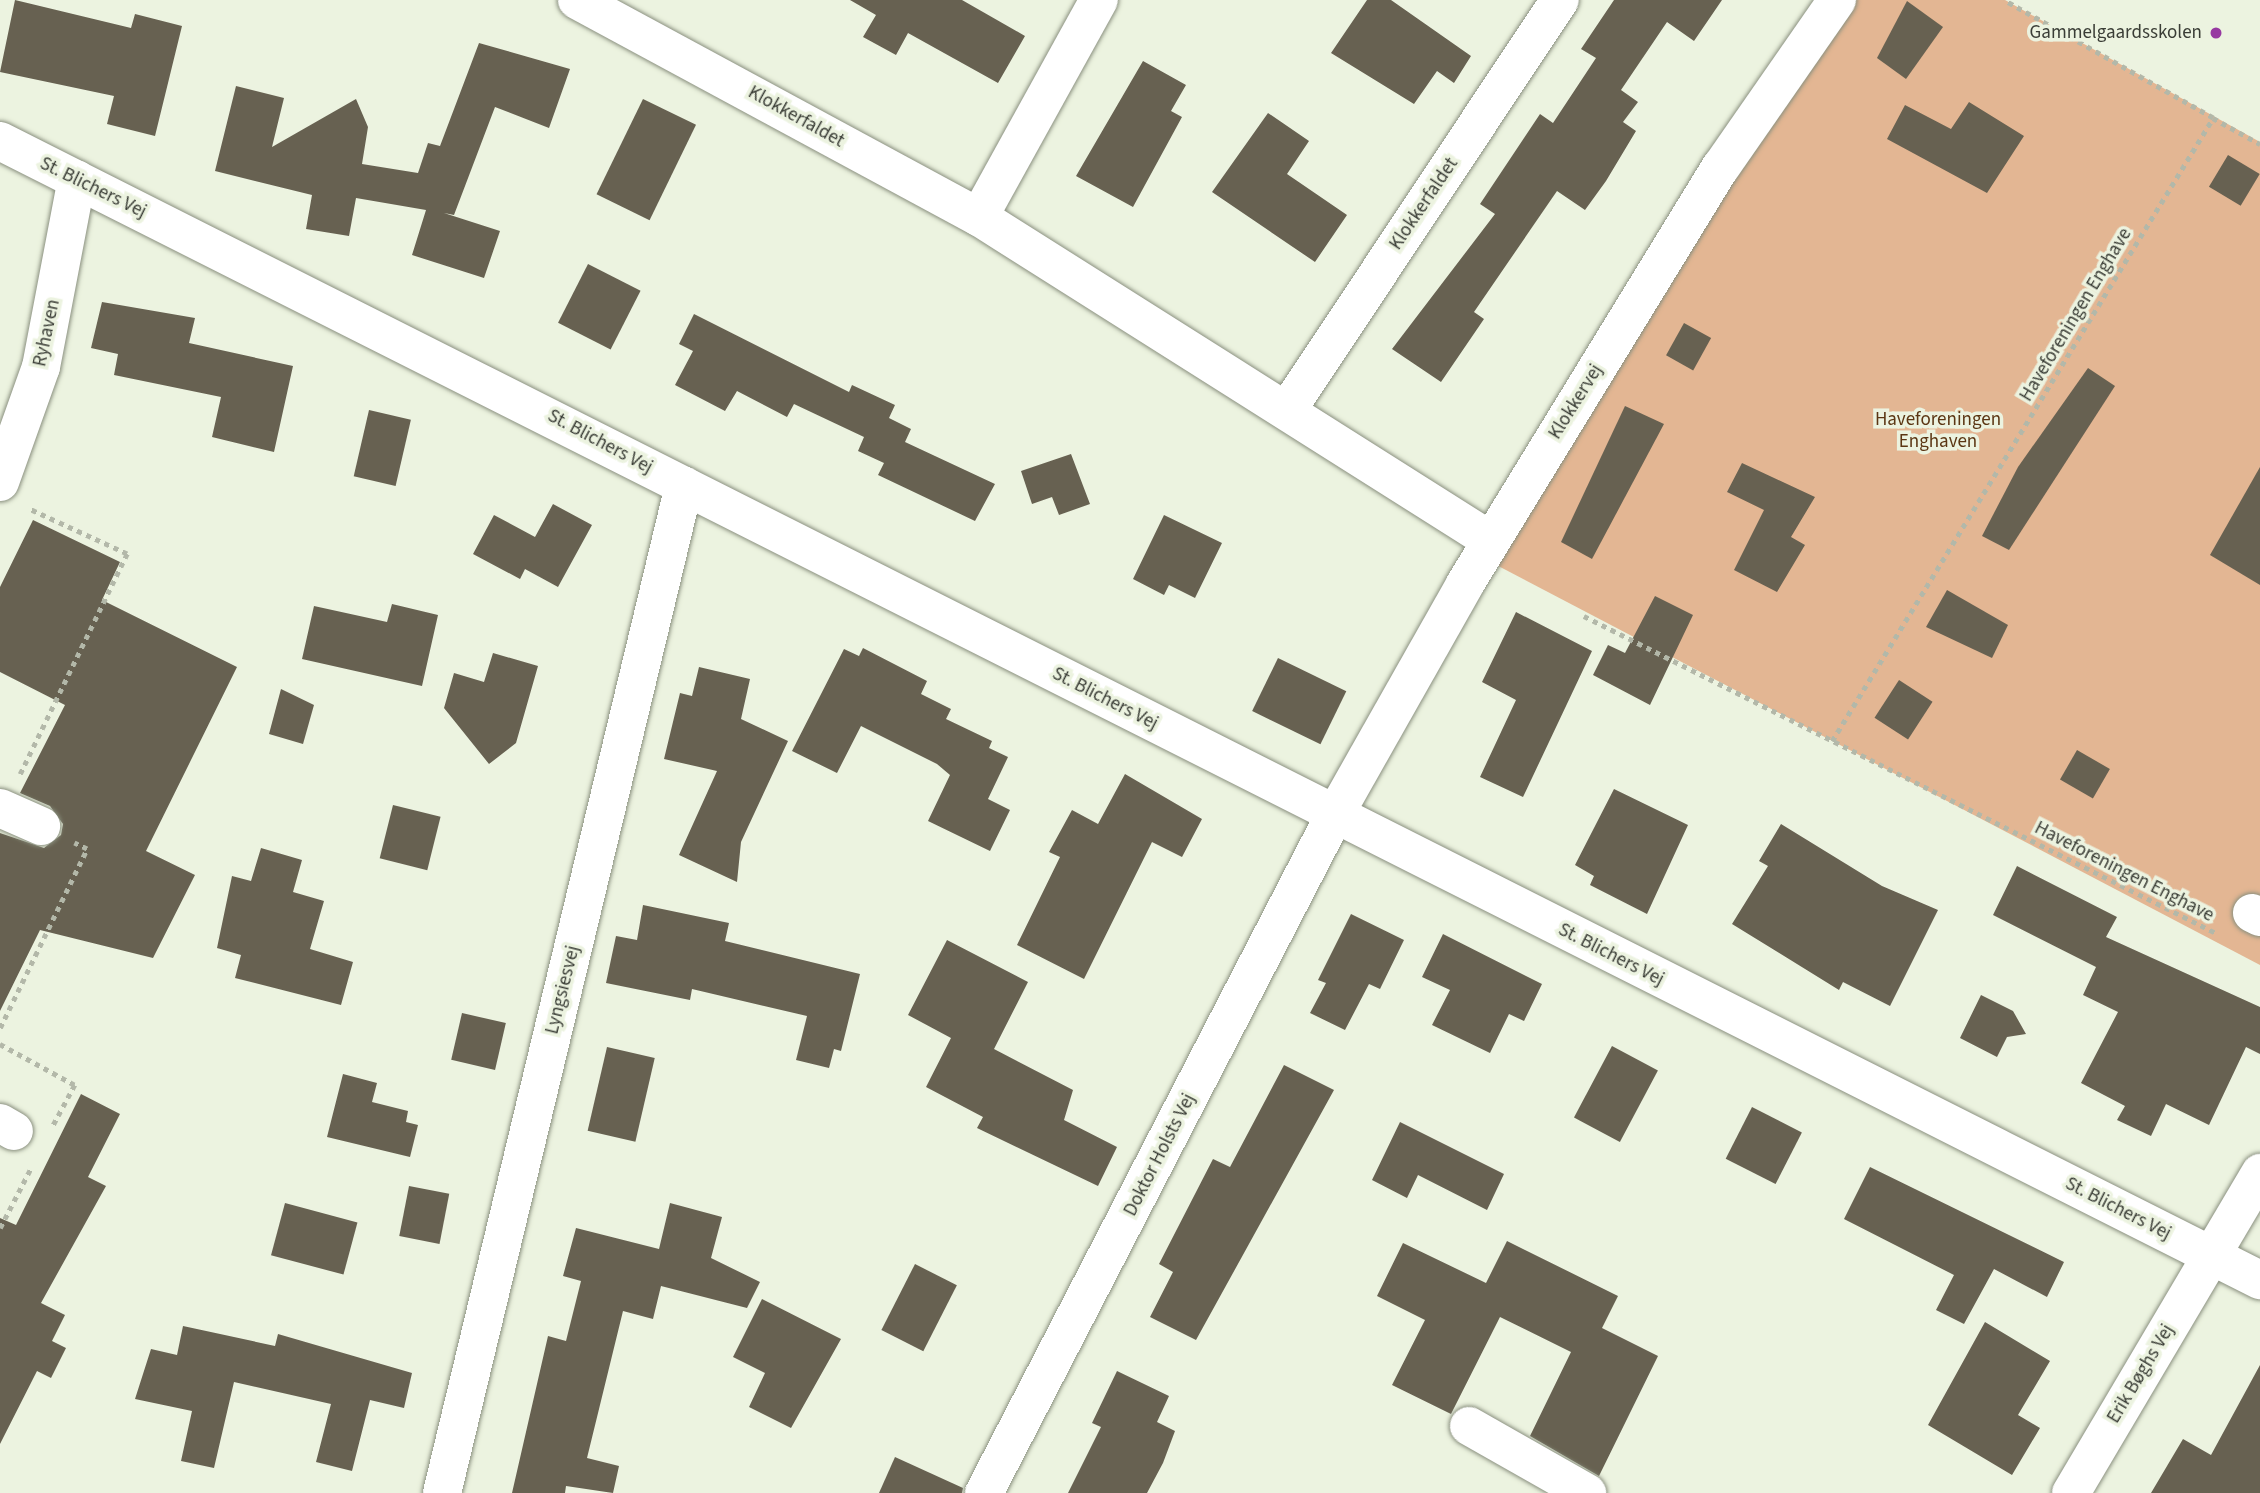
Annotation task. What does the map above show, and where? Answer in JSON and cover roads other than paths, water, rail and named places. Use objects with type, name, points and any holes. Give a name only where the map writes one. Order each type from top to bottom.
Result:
[{"type":"street","name":"Klokkerfaldet","points":[[576,0],[618,9],[979,217],[1288,409],[1490,540]]},
{"type":"street","points":[[979,217],[1099,0]]},
{"type":"street","name":"Klokkerfaldet","points":[[1288,409],[1560,0]]},
{"type":"street","name":"Klokkervej","points":[[1335,816],[1490,540],[1721,167],[1837,0]]},
{"type":"street","name":"St. Blichers Vej","points":[[0,141],[2260,1280]]},
{"type":"street","name":"Ryhaven","points":[[13,495],[77,179]]},
{"type":"street","name":"Lyngsiesvej","points":[[442,1493],[684,486]]},
{"type":"street","points":[[2,808],[41,826]]},
{"type":"street","name":"Doktor Holsts Vej","points":[[984,1493],[1335,816]]},
{"type":"street","points":[[2211,1256],[2260,1173]]},
{"type":"street","name":"Erik Bøghs Vej","points":[[2071,1493],[2211,1256]]},
{"type":"street","points":[[1469,1426],[1587,1493]]},
{"type":"place","name":"Gammelgaardsskolen","points":[[2216,33]]},
{"type":"park label","name":"Haveforeningen Enghaven","points":[[1938,431]]}]
